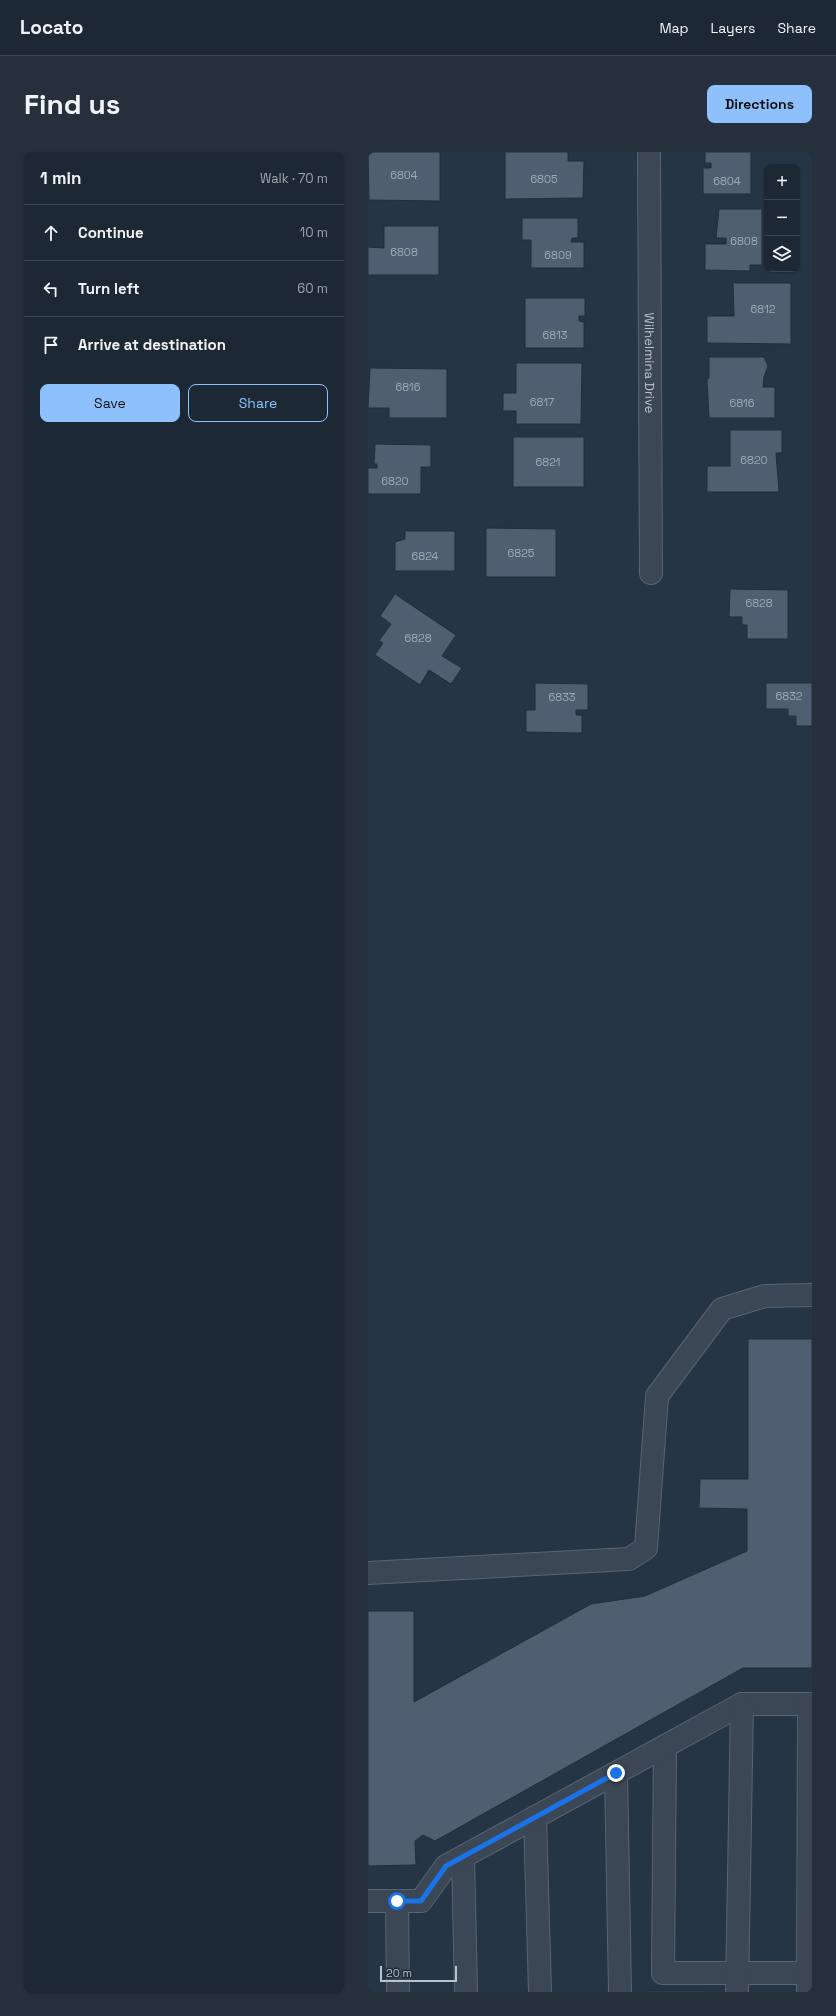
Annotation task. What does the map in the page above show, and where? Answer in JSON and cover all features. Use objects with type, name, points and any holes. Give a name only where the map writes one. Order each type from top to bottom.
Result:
[{"type":"street","name":"Wilhelmina Drive","points":[[650,152],[651,573]]},
{"type":"street","points":[[368,1573],[629,1559],[646,1548],[657,1396],[722,1308],[764,1296],[812,1295]]},
{"type":"street","points":[[737,1982],[742,1704]]},
{"type":"street","points":[[368,1901],[421,1901],[446,1866],[664,1746],[742,1704],[811,1704],[809,1980],[737,1982],[663,1972],[664,1746]]},
{"type":"street","points":[[616,1773],[620,1992]]},
{"type":"street","points":[[535,1817],[540,1992]]},
{"type":"street","points":[[463,1857],[466,1992]]},
{"type":"street","points":[[397,1901],[398,1992]]},
{"type":"building","points":[[368,152],[440,152],[440,201],[369,200]]},
{"type":"building","points":[[505,152],[568,152],[568,161],[584,161],[583,198],[505,199]]},
{"type":"building","points":[[705,152],[751,152],[751,194],[703,194],[703,168],[711,168],[711,163],[705,163]]},
{"type":"building","points":[[719,209],[762,209],[762,265],[750,265],[750,271],[705,270],[705,244],[726,244],[726,238],[716,238]]},
{"type":"building","points":[[522,218],[578,218],[578,238],[572,238],[571,242],[584,242],[584,268],[531,268],[531,240],[522,240]]},
{"type":"building","points":[[384,226],[439,226],[439,275],[368,275],[368,247],[384,248]]},
{"type":"building","points":[[733,283],[791,283],[791,344],[707,343],[707,316],[734,316]]},
{"type":"building","points":[[525,298],[585,298],[585,316],[579,316],[579,321],[584,322],[584,348],[525,348]]},
{"type":"building","points":[[709,357],[764,357],[768,366],[764,377],[763,387],[775,387],[775,418],[709,418],[707,379],[709,378]]},
{"type":"building","points":[[516,363],[582,363],[581,424],[516,424],[516,411],[503,411],[503,393],[516,393]]},
{"type":"building","points":[[370,368],[447,369],[447,418],[389,418],[389,408],[368,408]]},
{"type":"building","points":[[730,430],[782,430],[782,453],[776,453],[779,492],[707,492],[707,466],[730,466]]},
{"type":"building","points":[[513,437],[584,437],[584,487],[513,487]]},
{"type":"building","points":[[375,444],[431,445],[431,467],[421,467],[421,494],[368,494],[368,468],[377,468],[377,464],[374,464]]},
{"type":"building","points":[[486,528],[556,529],[556,577],[486,577]]},
{"type":"building","points":[[405,531],[455,531],[455,571],[395,571],[395,542],[405,539]]},
{"type":"building","points":[[730,589],[788,590],[788,639],[747,639],[747,625],[742,625],[742,617],[729,617]]},
{"type":"building","points":[[395,594],[456,635],[442,656],[462,668],[451,684],[429,670],[420,685],[375,655],[383,643],[379,641],[391,624],[380,616]]},
{"type":"building","points":[[535,683],[588,684],[588,710],[576,710],[576,715],[582,715],[582,733],[526,732],[526,710],[535,710]]},
{"type":"building","points":[[766,683],[812,683],[812,726],[796,726],[796,716],[788,716],[788,709],[766,709]]},
{"type":"building","points":[[748,1339],[812,1339],[812,1668],[743,1668],[435,1841],[423,1835],[415,1841],[416,1865],[368,1866],[368,1611],[414,1611],[414,1702],[591,1604],[645,1596],[747,1551],[747,1509],[699,1508],[700,1479],[748,1479]]},
{"type":"building","points":[[709,1991],[709,1992],[646,1992]]},
{"type":"route","points":[[397,1901],[421,1901],[446,1866],[616,1773]]}]
